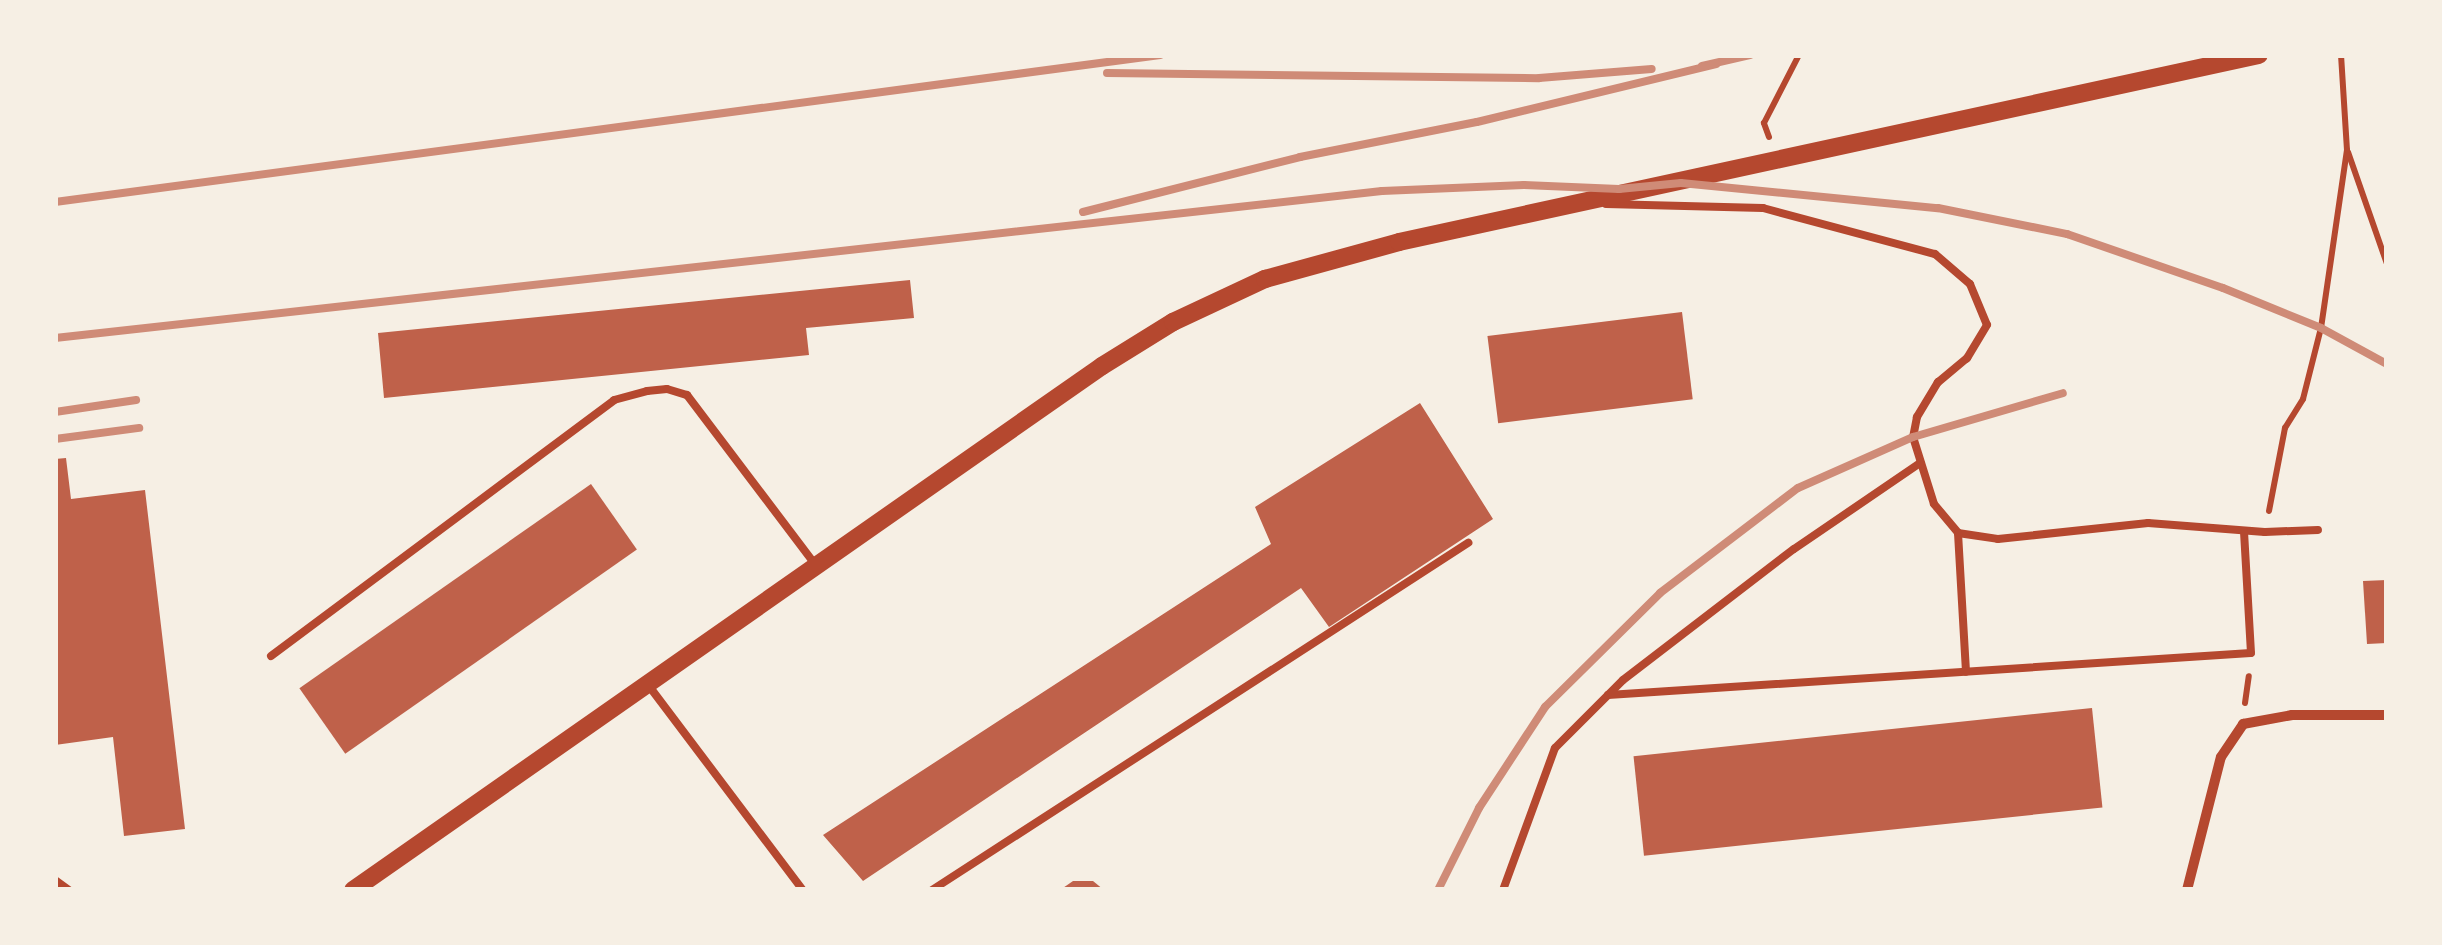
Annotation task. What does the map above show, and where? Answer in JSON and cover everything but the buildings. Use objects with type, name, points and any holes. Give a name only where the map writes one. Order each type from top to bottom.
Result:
[{"type":"street","points":[[353,890],[1102,366],[1188,315],[1265,279],[1399,242],[2259,55]]},
{"type":"street","points":[[2186,890],[2220,757],[2243,724],[2292,715],[2387,715]]},
{"type":"lane","points":[[1581,204],[1762,208],[1935,254],[1970,284],[1987,325],[1967,358],[1938,382],[1916,417],[1913,437],[1934,504],[1958,533],[1966,672]]},
{"type":"lane","points":[[272,656],[614,400],[647,391],[667,388],[687,395],[814,564]]},
{"type":"lane","points":[[1504,890],[1555,748],[1608,695],[1794,549],[1920,463]]},
{"type":"lane","points":[[1958,533],[1998,539],[2148,523],[2265,532],[2318,530]]},
{"type":"lane","points":[[1608,695],[2252,654],[2244,531]]},
{"type":"lane","points":[[932,890],[1468,543]]},
{"type":"lane","points":[[646,682],[803,890]]},
{"type":"lane","points":[[55,880],[69,890]]},
{"type":"path","points":[[1777,162],[1764,123],[1799,55]]},
{"type":"path","points":[[2265,532],[2285,428],[2303,400],[2321,328],[2347,150],[2342,55]]},
{"type":"path","points":[[2347,150],[2387,264]]},
{"type":"path","points":[[2243,724],[2252,654]]},
{"type":"railway","points":[[55,202],[1160,55]]},
{"type":"railway","points":[[1702,66],[1750,55]]},
{"type":"railway","points":[[1083,212],[1300,157],[1477,122],[1716,64]]},
{"type":"railway","points":[[1107,73],[1539,78],[1652,69]]},
{"type":"railway","points":[[55,338],[1382,191],[1524,185],[1619,189],[1681,183],[1938,208],[2067,234],[2223,288],[2321,328],[2387,364]]},
{"type":"railway","points":[[1438,890],[1479,808],[1545,707],[1660,593],[1798,488],[1913,437],[2063,393]]},
{"type":"railway","points":[[55,412],[136,400]]},
{"type":"railway","points":[[55,439],[139,428]]}]
